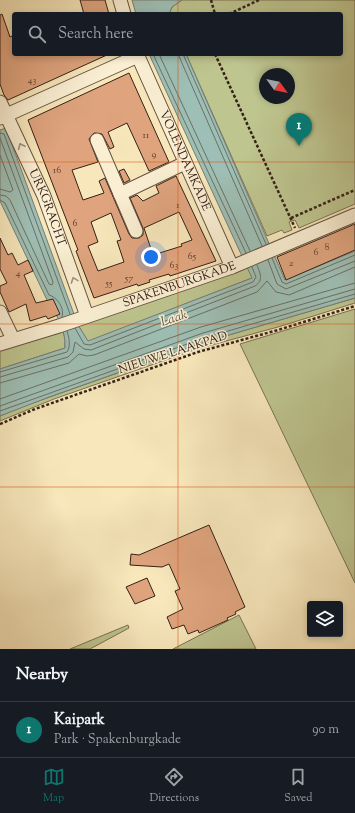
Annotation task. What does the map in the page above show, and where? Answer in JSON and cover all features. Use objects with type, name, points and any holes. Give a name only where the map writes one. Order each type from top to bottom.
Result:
[{"type":"street","points":[[120,0],[123,12]]},
{"type":"street","points":[[3,116],[136,56]]},
{"type":"street","name":"VOLENDAMKADE","points":[[138,56],[232,267]]},
{"type":"street","name":"URKGRACHT","points":[[0,102],[3,116],[44,196],[87,316]]},
{"type":"street","points":[[97,140],[136,231]]},
{"type":"street","points":[[120,194],[185,163]]},
{"type":"street","name":"SPAKENBURGKADE","points":[[0,344],[59,326],[245,263],[355,215]]},
{"type":"street","points":[[0,312],[13,339]]},
{"type":"path","points":[[212,0],[215,12]]},
{"type":"path","points":[[233,12],[259,0]]},
{"type":"path","points":[[216,56],[300,238]]},
{"type":"path","points":[[291,218],[355,190]]},
{"type":"path","name":"NIEUWE LAAKPAD","points":[[0,424],[35,409],[198,352],[278,330],[355,306]]},
{"type":"green space","points":[[182,0],[355,0],[355,204],[299,228],[295,220],[289,222],[292,230],[284,233],[282,230],[267,236],[187,56],[343,56],[343,12],[170,12],[172,7]]},
{"type":"green space","points":[[248,267],[252,278],[88,342],[78,325]]},
{"type":"green space","points":[[355,298],[355,303],[278,327],[197,349],[54,399],[0,421],[0,416],[16,409],[205,342]]},
{"type":"green space","points":[[355,309],[355,583],[240,344]]},
{"type":"green space","points":[[62,329],[65,338],[65,348],[0,369],[0,350]]},
{"type":"green space","points":[[239,615],[256,649],[173,649]]},
{"type":"green space","points":[[128,625],[129,628],[90,649],[70,649]]},
{"type":"water","points":[[132,0],[182,0],[172,7],[170,12],[135,12]]},
{"type":"water","name":"Laak","points":[[150,56],[187,56],[285,280],[355,251],[355,298],[205,342],[49,397],[0,416],[0,369],[65,348],[65,341],[60,323],[47,300],[0,201],[0,130],[6,128],[78,325],[88,341],[252,278]]},
{"type":"building","points":[[80,0],[105,0],[108,12],[83,12]]},
{"type":"building","points":[[2,14],[10,37],[12,36],[12,56],[105,56],[8,100],[4,95],[0,84],[0,15]]},
{"type":"building","points":[[129,73],[169,162],[149,171],[127,123],[108,132],[114,147],[110,149],[102,134],[94,133],[89,139],[98,162],[72,170],[83,200],[104,193],[99,181],[105,178],[129,234],[132,238],[139,238],[143,235],[143,228],[130,198],[137,195],[143,201],[159,193],[156,186],[176,176],[216,261],[170,276],[169,274],[149,280],[150,282],[138,286],[137,284],[94,298],[76,251],[78,250],[28,120]],"holes":[[[179,212],[192,240],[181,244],[182,246],[153,255],[144,228]],[[111,213],[121,240],[117,241],[124,262],[98,271],[88,246],[98,242],[91,222]]]},
{"type":"building","points":[[124,169],[130,180],[124,183],[119,171]]},
{"type":"building","points":[[355,224],[355,250],[286,280],[277,257]]},
{"type":"building","points":[[0,238],[8,255],[12,253],[18,265],[28,260],[33,271],[24,275],[36,303],[53,299],[60,314],[48,319],[46,316],[30,321],[26,304],[9,312],[0,292],[0,286],[7,283],[0,269]]},
{"type":"building","points":[[209,525],[245,607],[235,612],[236,614],[227,618],[228,620],[199,633],[198,630],[188,634],[184,625],[172,629],[167,617],[183,609],[175,591],[180,589],[169,564],[162,567],[130,565],[131,554],[139,555]]},
{"type":"building","points":[[147,578],[155,596],[135,604],[126,587]]},
{"type":"place","name":"Kaipark","points":[[299,146]]}]
